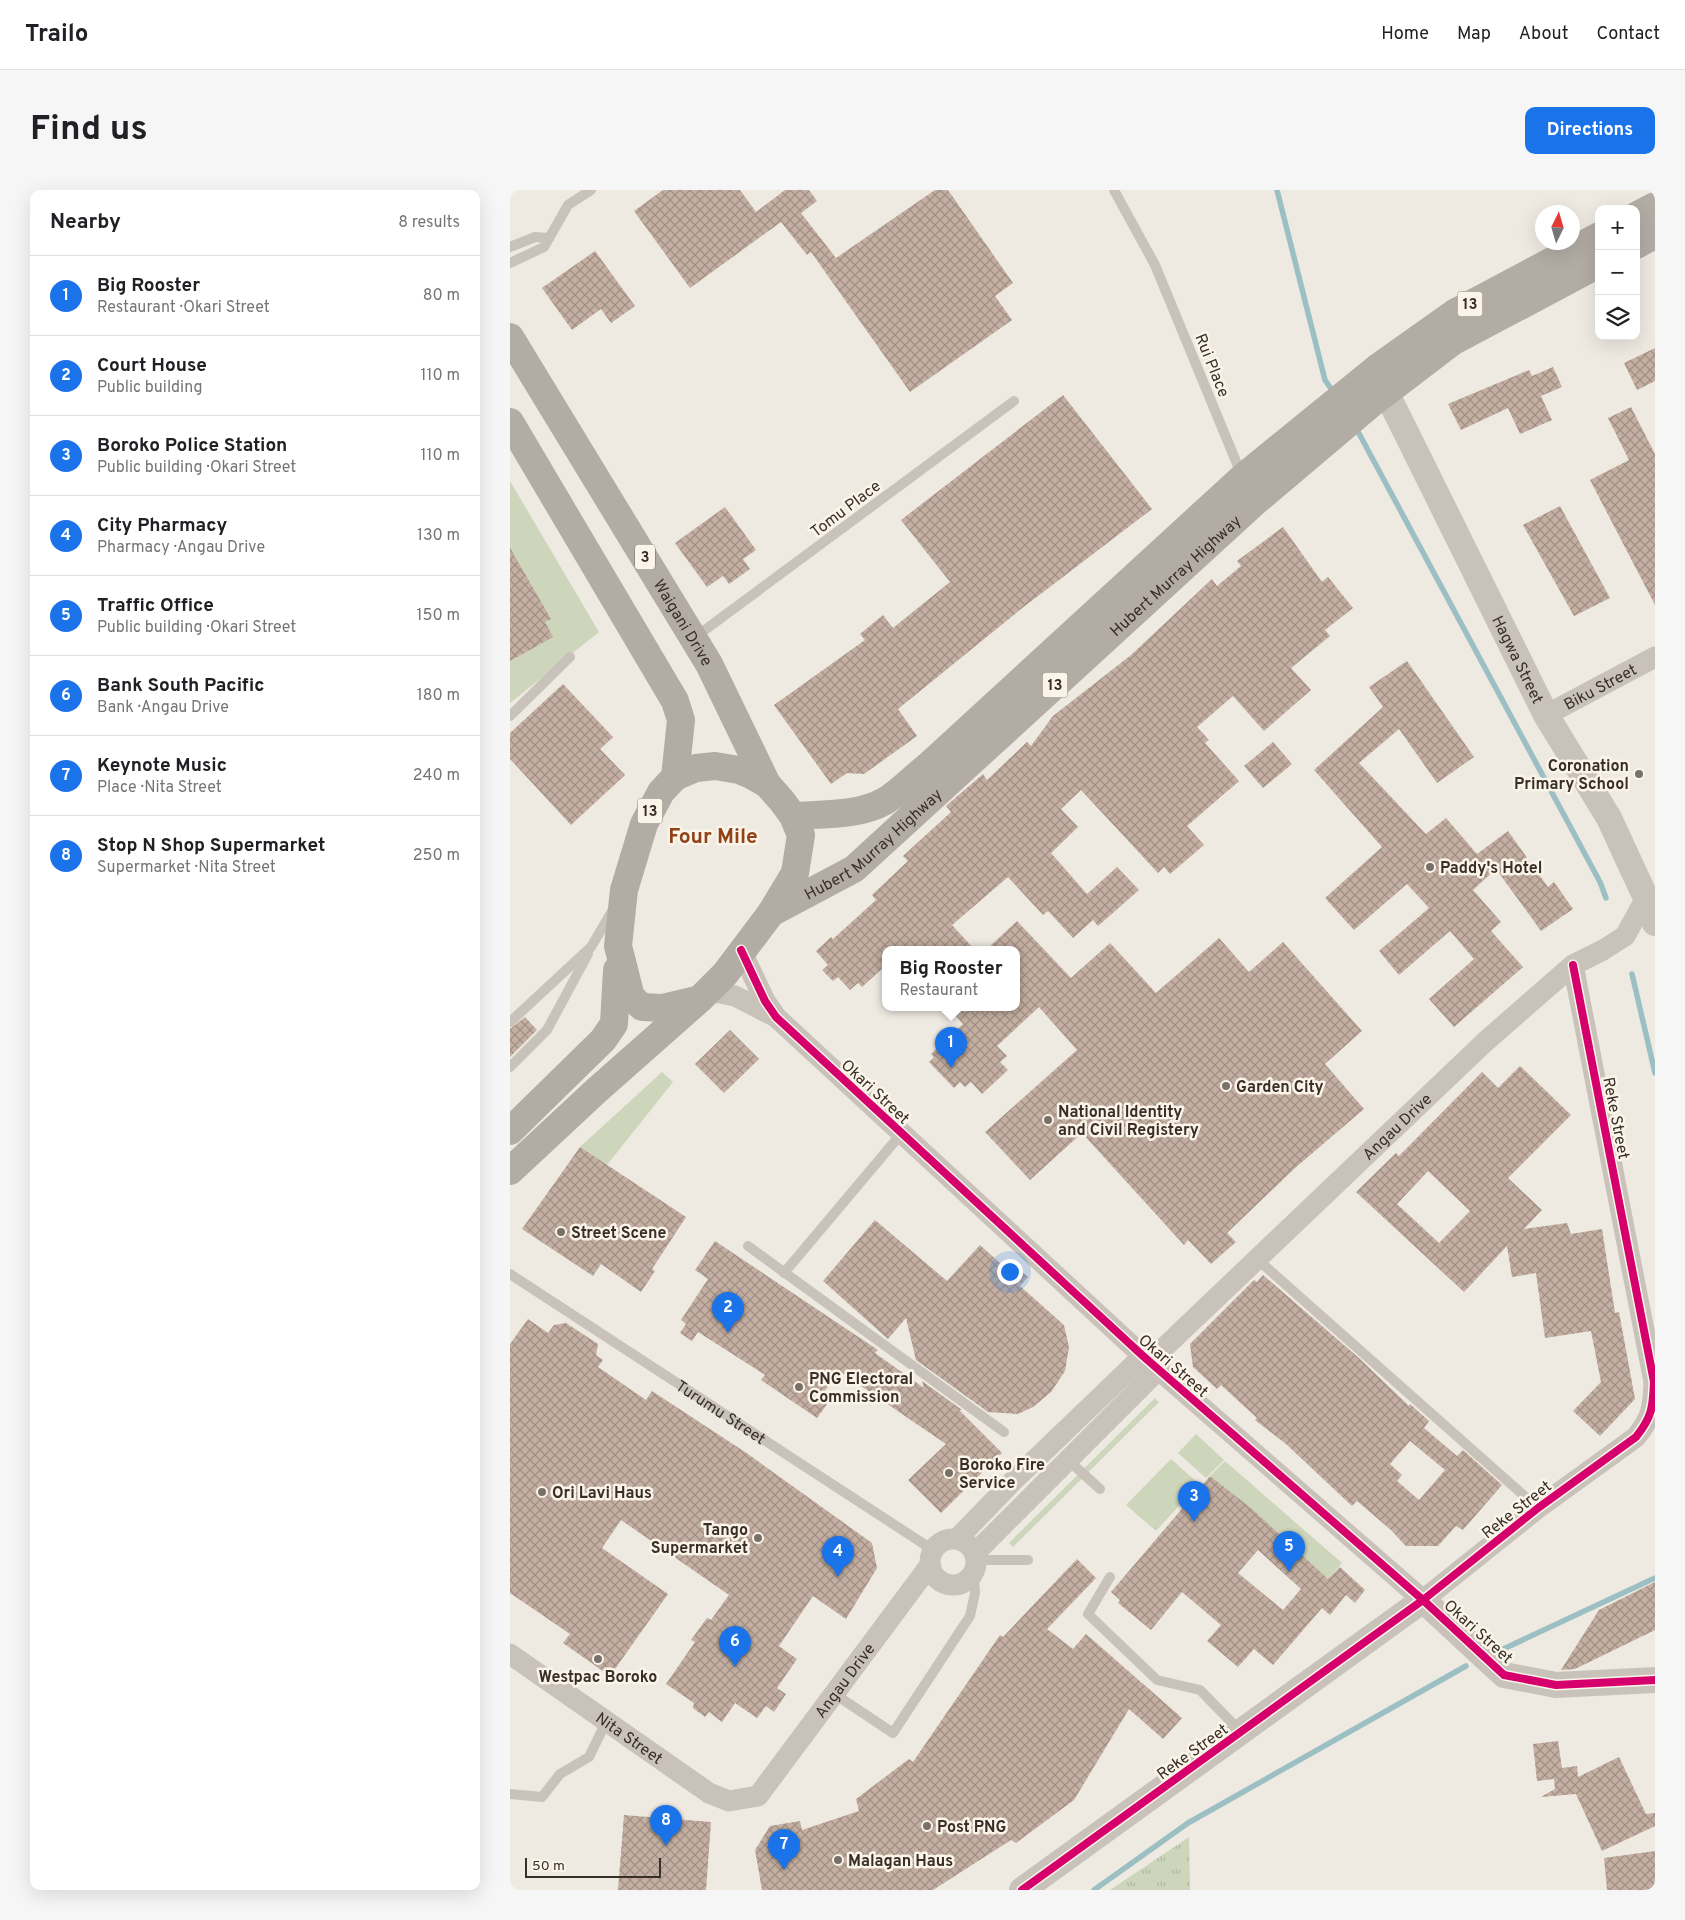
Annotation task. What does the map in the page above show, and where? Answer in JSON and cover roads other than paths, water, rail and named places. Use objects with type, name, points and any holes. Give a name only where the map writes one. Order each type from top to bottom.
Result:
[{"type":"highway","points":[[1640,214],[1655,206]]},
{"type":"highway","points":[[1640,243],[1655,235]]},
{"type":"highway","name":"Hubert Murray Highway","points":[[1370,395],[1456,312],[1595,238]]},
{"type":"highway","name":"Hubert Murray Highway","points":[[793,816],[847,812],[865,809],[885,801],[928,766],[1243,477],[1321,430],[1370,395],[1452,342],[1595,266]]},
{"type":"highway","name":"Waigani Drive","points":[[510,338],[709,664],[767,784]]},
{"type":"highway","points":[[510,422],[675,701],[681,720],[676,777]]},
{"type":"highway","name":"Hubert Murray Highway","points":[[771,913],[854,869],[1255,502],[1321,430]]},
{"type":"highway","name":"13","points":[[510,1131],[603,1040],[614,1024],[618,946],[624,890],[644,824],[661,792],[676,777],[696,768],[715,766],[739,770],[767,784],[793,816],[801,834],[795,873],[771,913],[741,950],[725,974],[704,995],[597,1090],[510,1171]]},
{"type":"highway","name":"13","points":[[618,946],[631,997],[642,1007],[662,1008],[704,995]]},
{"type":"street","name":"Hagwa Street","points":[[1370,395],[1546,715],[1609,818],[1646,898],[1655,923]]},
{"type":"street","name":"Biku Street","points":[[1546,715],[1655,658]]},
{"type":"street","name":"Angau Drive","points":[[958,1539],[1014,1480],[1150,1363],[1479,1047],[1573,965],[1603,950],[1625,936],[1646,898]]},
{"type":"street","name":"Okari Street","points":[[741,950],[765,1001],[776,1017],[1150,1363],[1424,1600],[1504,1675],[1556,1685],[1655,1680]]},
{"type":"street","name":"Reke Street","points":[[1022,1890],[1424,1600],[1538,1508],[1636,1437],[1648,1422],[1653,1407],[1654,1382],[1573,965]]},
{"type":"street","name":"Okari Street","points":[[704,995],[735,996],[776,1017]]},
{"type":"street","points":[[975,1563],[970,1546],[958,1539],[943,1541],[931,1557],[936,1578],[951,1585],[966,1581],[975,1563],[1068,1460],[1150,1363]]},
{"type":"street","name":"Angau Drive","points":[[758,1796],[931,1557]]},
{"type":"street","name":"Nita Street","points":[[510,1654],[710,1793],[728,1801],[758,1796]]},
{"type":"lane","points":[[510,263],[544,247],[568,205],[591,190]]},
{"type":"lane","name":"Rui Place","points":[[1114,190],[1155,265],[1243,477]]},
{"type":"lane","points":[[510,247],[535,237],[549,238]]},
{"type":"lane","name":"Tomu Place","points":[[694,638],[1014,401]]},
{"type":"lane","points":[[510,716],[570,657]]},
{"type":"lane","points":[[510,1067],[547,1030],[624,890]]},
{"type":"lane","points":[[510,1022],[591,947]]},
{"type":"lane","points":[[784,1273],[901,1134]]},
{"type":"lane","points":[[748,1246],[1004,1432]]},
{"type":"lane","points":[[1257,1259],[1538,1508]]},
{"type":"lane","name":"Turumu Street","points":[[510,1274],[931,1557]]},
{"type":"lane","points":[[1068,1460],[1100,1489]]},
{"type":"lane","points":[[833,1693],[893,1733],[970,1616],[975,1592],[975,1563],[1028,1560]]},
{"type":"lane","points":[[1110,1577],[1088,1614],[1157,1680],[1200,1690],[1242,1732]]},
{"type":"lane","points":[[510,1794],[542,1796],[560,1774],[589,1757],[607,1720]]},
{"type":"waterway","points":[[1277,190],[1325,380],[1334,393]]},
{"type":"waterway","points":[[1355,426],[1600,882],[1606,898]]},
{"type":"waterway","points":[[1632,974],[1655,1073]]},
{"type":"waterway","points":[[1499,1651],[1655,1578]]},
{"type":"waterway","points":[[1094,1890],[1188,1823],[1466,1666]]},
{"type":"place","name":"Coronation Primary School","points":[[1639,774]]},
{"type":"place","name":"Paddy's Hotel","points":[[1430,867]]},
{"type":"place","name":"Big Rooster","points":[[951,1068]]},
{"type":"place","name":"Garden City","points":[[1226,1086]]},
{"type":"place","name":"National Identity and Civil Registery","points":[[1048,1120]]},
{"type":"place","name":"Street Scene","points":[[561,1232]]},
{"type":"place","name":"Court House","points":[[728,1333]]},
{"type":"place","name":"PNG Electoral Commission","points":[[799,1387]]},
{"type":"place","name":"Boroko Fire Service","points":[[949,1473]]},
{"type":"place","name":"Ori Lavi Haus","points":[[542,1492]]},
{"type":"place","name":"Boroko Police Station","points":[[1194,1522]]},
{"type":"place","name":"Tango Supermarket","points":[[758,1538]]},
{"type":"place","name":"Traffic Office","points":[[1289,1572]]},
{"type":"place","name":"City Pharmacy","points":[[838,1577]]},
{"type":"place","name":"Westpac Boroko","points":[[598,1659]]},
{"type":"place","name":"Bank South Pacific","points":[[735,1667]]},
{"type":"place","name":"Post PNG","points":[[927,1826]]},
{"type":"place","name":"Stop N Shop Supermarket","points":[[666,1846]]},
{"type":"place","name":"Malagan Haus","points":[[838,1860]]},
{"type":"place","name":"Keynote Music","points":[[784,1870]]},
{"type":"district","name":"Four Mile","points":[[713,836]]}]
